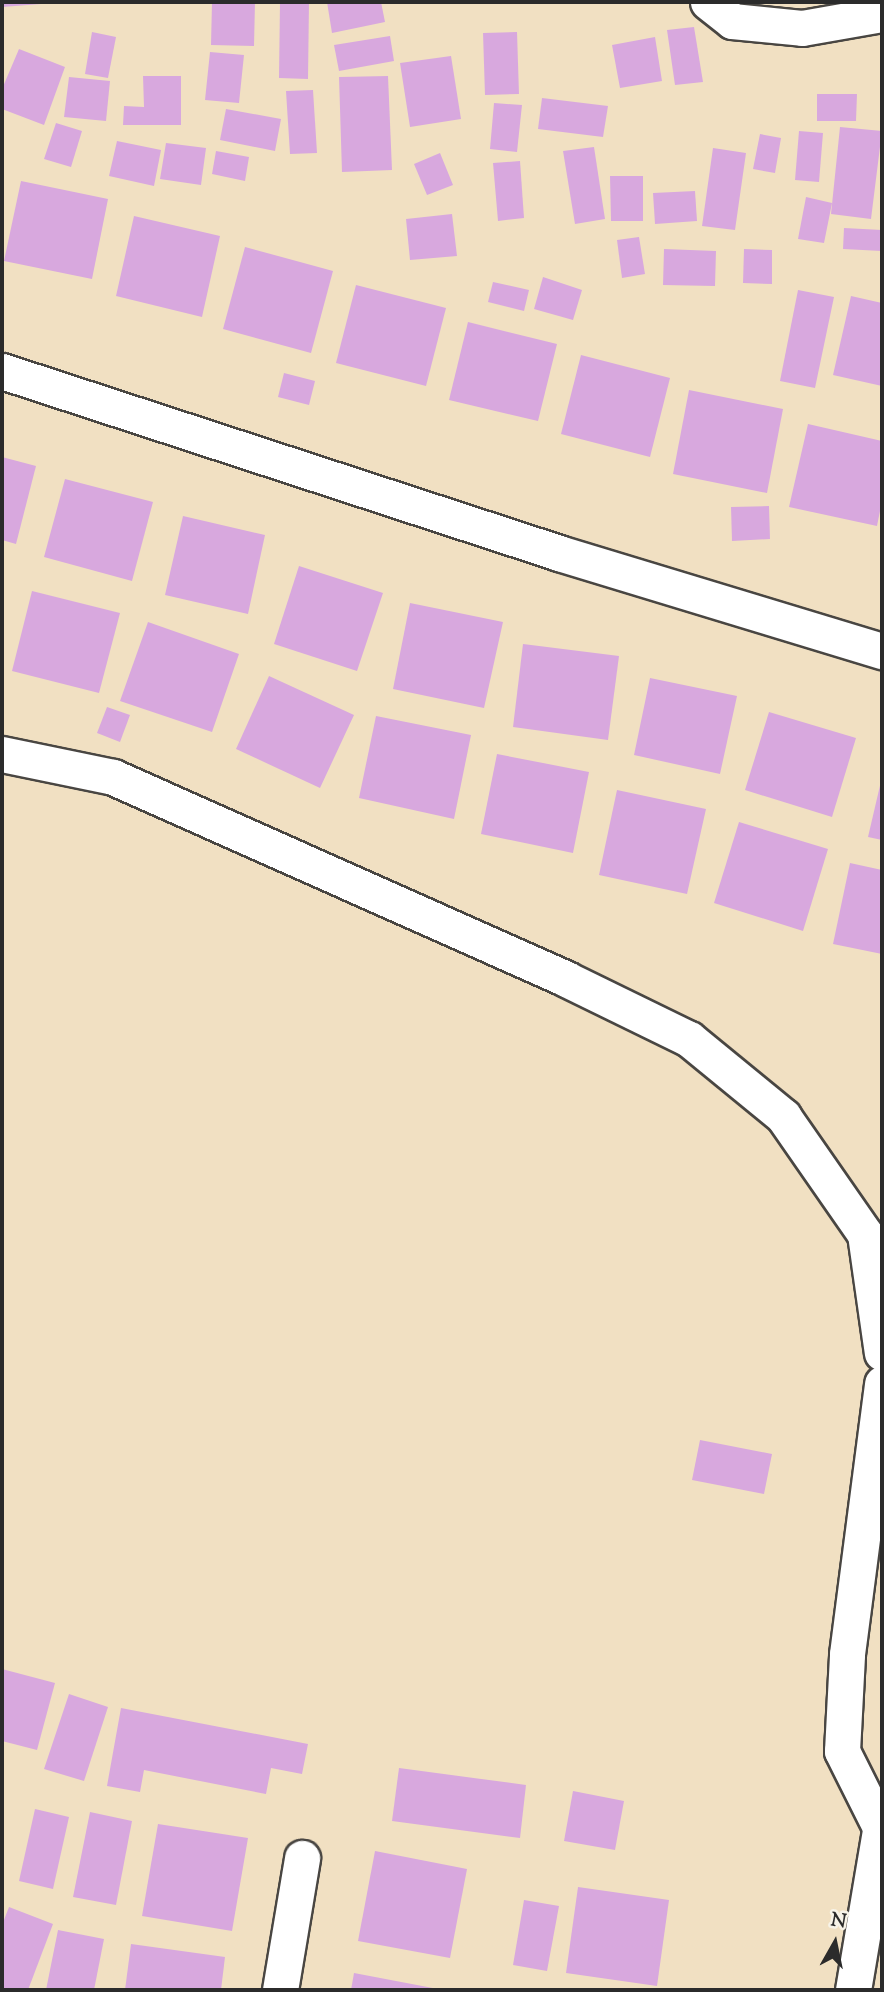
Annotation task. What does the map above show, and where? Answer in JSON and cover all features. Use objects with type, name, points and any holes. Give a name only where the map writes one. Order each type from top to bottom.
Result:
[{"type":"street","points":[[708,2],[732,21],[802,29],[882,14]]},
{"type":"street","points":[[2,372],[559,553],[882,651]]},
{"type":"street","points":[[2,754],[113,777],[566,979],[689,1039],[783,1116],[865,1234],[882,1353]]},
{"type":"street","points":[[853,1990],[881,1823],[842,1751],[847,1654],[882,1383]]},
{"type":"street","points":[[280,1990],[302,1858]]},
{"type":"building","points":[[2,2],[41,2],[41,4],[2,7]]},
{"type":"building","points":[[212,2],[255,2],[254,46],[211,45]]},
{"type":"building","points":[[280,2],[309,2],[308,79],[279,78]]},
{"type":"building","points":[[327,2],[381,2],[385,22],[332,33]]},
{"type":"building","points":[[694,27],[703,82],[675,85],[667,30]]},
{"type":"building","points":[[92,32],[116,37],[108,78],[85,74]]},
{"type":"building","points":[[517,32],[519,94],[485,95],[483,33]]},
{"type":"building","points":[[390,36],[394,61],[339,71],[334,45]]},
{"type":"building","points":[[655,37],[662,81],[620,88],[612,45]]},
{"type":"building","points":[[19,49],[65,67],[44,125],[2,109],[2,89]]},
{"type":"building","points":[[210,52],[244,55],[239,103],[205,100]]},
{"type":"building","points":[[451,56],[461,119],[410,127],[400,63]]},
{"type":"building","points":[[143,76],[181,76],[181,125],[123,125],[124,106],[144,107]]},
{"type":"building","points":[[388,76],[392,170],[342,172],[339,77]]},
{"type":"building","points":[[69,77],[110,81],[106,121],[64,117]]},
{"type":"building","points":[[313,90],[317,153],[290,154],[286,91]]},
{"type":"building","points":[[817,94],[857,94],[856,121],[817,121]]},
{"type":"building","points":[[542,98],[608,106],[603,137],[538,129]]},
{"type":"building","points":[[494,103],[522,105],[517,152],[490,149]]},
{"type":"building","points":[[226,109],[281,119],[275,151],[220,140]]},
{"type":"building","points":[[56,123],[82,131],[71,167],[44,159]]},
{"type":"building","points":[[840,127],[882,131],[871,219],[831,214]]},
{"type":"building","points":[[799,131],[823,133],[819,182],[795,180]]},
{"type":"building","points":[[760,134],[781,138],[775,173],[753,169]]},
{"type":"building","points":[[117,141],[161,150],[154,186],[109,176]]},
{"type":"building","points":[[166,143],[206,148],[201,185],[160,179]]},
{"type":"building","points":[[594,147],[605,219],[575,224],[563,151]]},
{"type":"building","points":[[713,148],[746,153],[735,230],[702,226]]},
{"type":"building","points":[[216,151],[249,157],[245,181],[212,174]]},
{"type":"building","points":[[440,153],[453,185],[427,195],[414,164]]},
{"type":"building","points":[[520,161],[524,218],[498,221],[493,163]]},
{"type":"building","points":[[610,176],[643,176],[643,221],[611,221]]},
{"type":"building","points":[[21,181],[108,199],[92,279],[4,261]]},
{"type":"building","points":[[695,191],[697,221],[655,224],[653,193]]},
{"type":"building","points":[[806,197],[832,203],[824,243],[798,239]]},
{"type":"building","points":[[452,214],[457,256],[410,260],[406,219]]},
{"type":"building","points":[[134,216],[220,236],[202,317],[116,296]]},
{"type":"building","points":[[844,228],[882,230],[882,251],[843,249]]},
{"type":"building","points":[[639,237],[645,274],[622,278],[617,240]]},
{"type":"building","points":[[245,247],[333,271],[311,353],[223,329]]},
{"type":"building","points":[[664,249],[716,251],[715,286],[663,285]]},
{"type":"building","points":[[744,249],[772,250],[772,284],[743,283]]},
{"type":"building","points":[[543,277],[582,290],[573,320],[534,309]]},
{"type":"building","points":[[493,282],[529,290],[524,311],[488,302]]},
{"type":"building","points":[[356,285],[446,308],[426,386],[336,363]]},
{"type":"building","points":[[798,290],[834,297],[815,388],[780,381]]},
{"type":"building","points":[[851,296],[882,303],[882,386],[833,375]]},
{"type":"building","points":[[468,322],[557,344],[538,421],[449,400]]},
{"type":"building","points":[[581,355],[670,378],[650,457],[561,434]]},
{"type":"building","points":[[284,373],[315,381],[309,405],[278,397]]},
{"type":"building","points":[[689,390],[783,409],[767,493],[673,474]]},
{"type":"building","points":[[808,424],[882,441],[882,501],[877,526],[789,507]]},
{"type":"building","points":[[2,457],[36,466],[16,544],[2,540]]},
{"type":"building","points":[[65,479],[153,502],[132,581],[44,557]]},
{"type":"building","points":[[769,506],[770,539],[732,541],[731,507]]},
{"type":"building","points":[[183,516],[265,535],[248,614],[165,595]]},
{"type":"building","points":[[299,566],[383,593],[357,671],[274,644]]},
{"type":"building","points":[[32,591],[120,613],[99,693],[12,671]]},
{"type":"building","points":[[410,603],[503,622],[484,708],[393,689]]},
{"type":"building","points":[[148,622],[239,654],[212,732],[120,701]]},
{"type":"building","points":[[523,644],[619,656],[608,740],[513,727]]},
{"type":"building","points":[[269,676],[354,715],[320,788],[236,749]]},
{"type":"building","points":[[650,678],[737,696],[720,774],[634,755]]},
{"type":"building","points":[[107,707],[130,715],[120,742],[97,733]]},
{"type":"building","points":[[769,712],[856,738],[832,817],[745,790]]},
{"type":"building","points":[[376,716],[471,735],[454,819],[359,798]]},
{"type":"building","points":[[497,754],[589,772],[573,853],[481,834]]},
{"type":"building","points":[[882,777],[882,840],[868,837]]},
{"type":"building","points":[[617,790],[706,809],[687,894],[599,875]]},
{"type":"building","points":[[739,822],[828,849],[803,931],[714,903]]},
{"type":"building","points":[[850,863],[882,870],[882,954],[833,944]]},
{"type":"building","points":[[700,1440],[772,1454],[764,1494],[692,1480]]},
{"type":"building","points":[[2,1669],[55,1683],[37,1750],[2,1741]]},
{"type":"building","points":[[69,1694],[108,1707],[84,1781],[44,1769]]},
{"type":"building","points":[[121,1708],[308,1744],[302,1774],[271,1768],[266,1794],[144,1770],[140,1792],[107,1786]]},
{"type":"building","points":[[399,1768],[526,1785],[520,1838],[392,1821]]},
{"type":"building","points":[[573,1791],[624,1801],[615,1850],[564,1841]]},
{"type":"building","points":[[35,1809],[69,1817],[53,1889],[19,1881]]},
{"type":"building","points":[[90,1812],[132,1821],[116,1905],[73,1897]]},
{"type":"building","points":[[158,1824],[248,1838],[232,1931],[142,1916]]},
{"type":"building","points":[[375,1851],[467,1869],[450,1958],[358,1941]]},
{"type":"building","points":[[578,1887],[669,1900],[657,1986],[566,1973]]},
{"type":"building","points":[[524,1900],[559,1906],[547,1971],[513,1965]]},
{"type":"building","points":[[9,1907],[53,1924],[28,1990],[2,1990],[2,1925]]},
{"type":"building","points":[[58,1930],[104,1939],[94,1990],[46,1990]]},
{"type":"building","points":[[131,1944],[225,1957],[221,1990],[125,1990]]},
{"type":"building","points":[[354,1973],[438,1989],[438,1990],[351,1990]]}]
